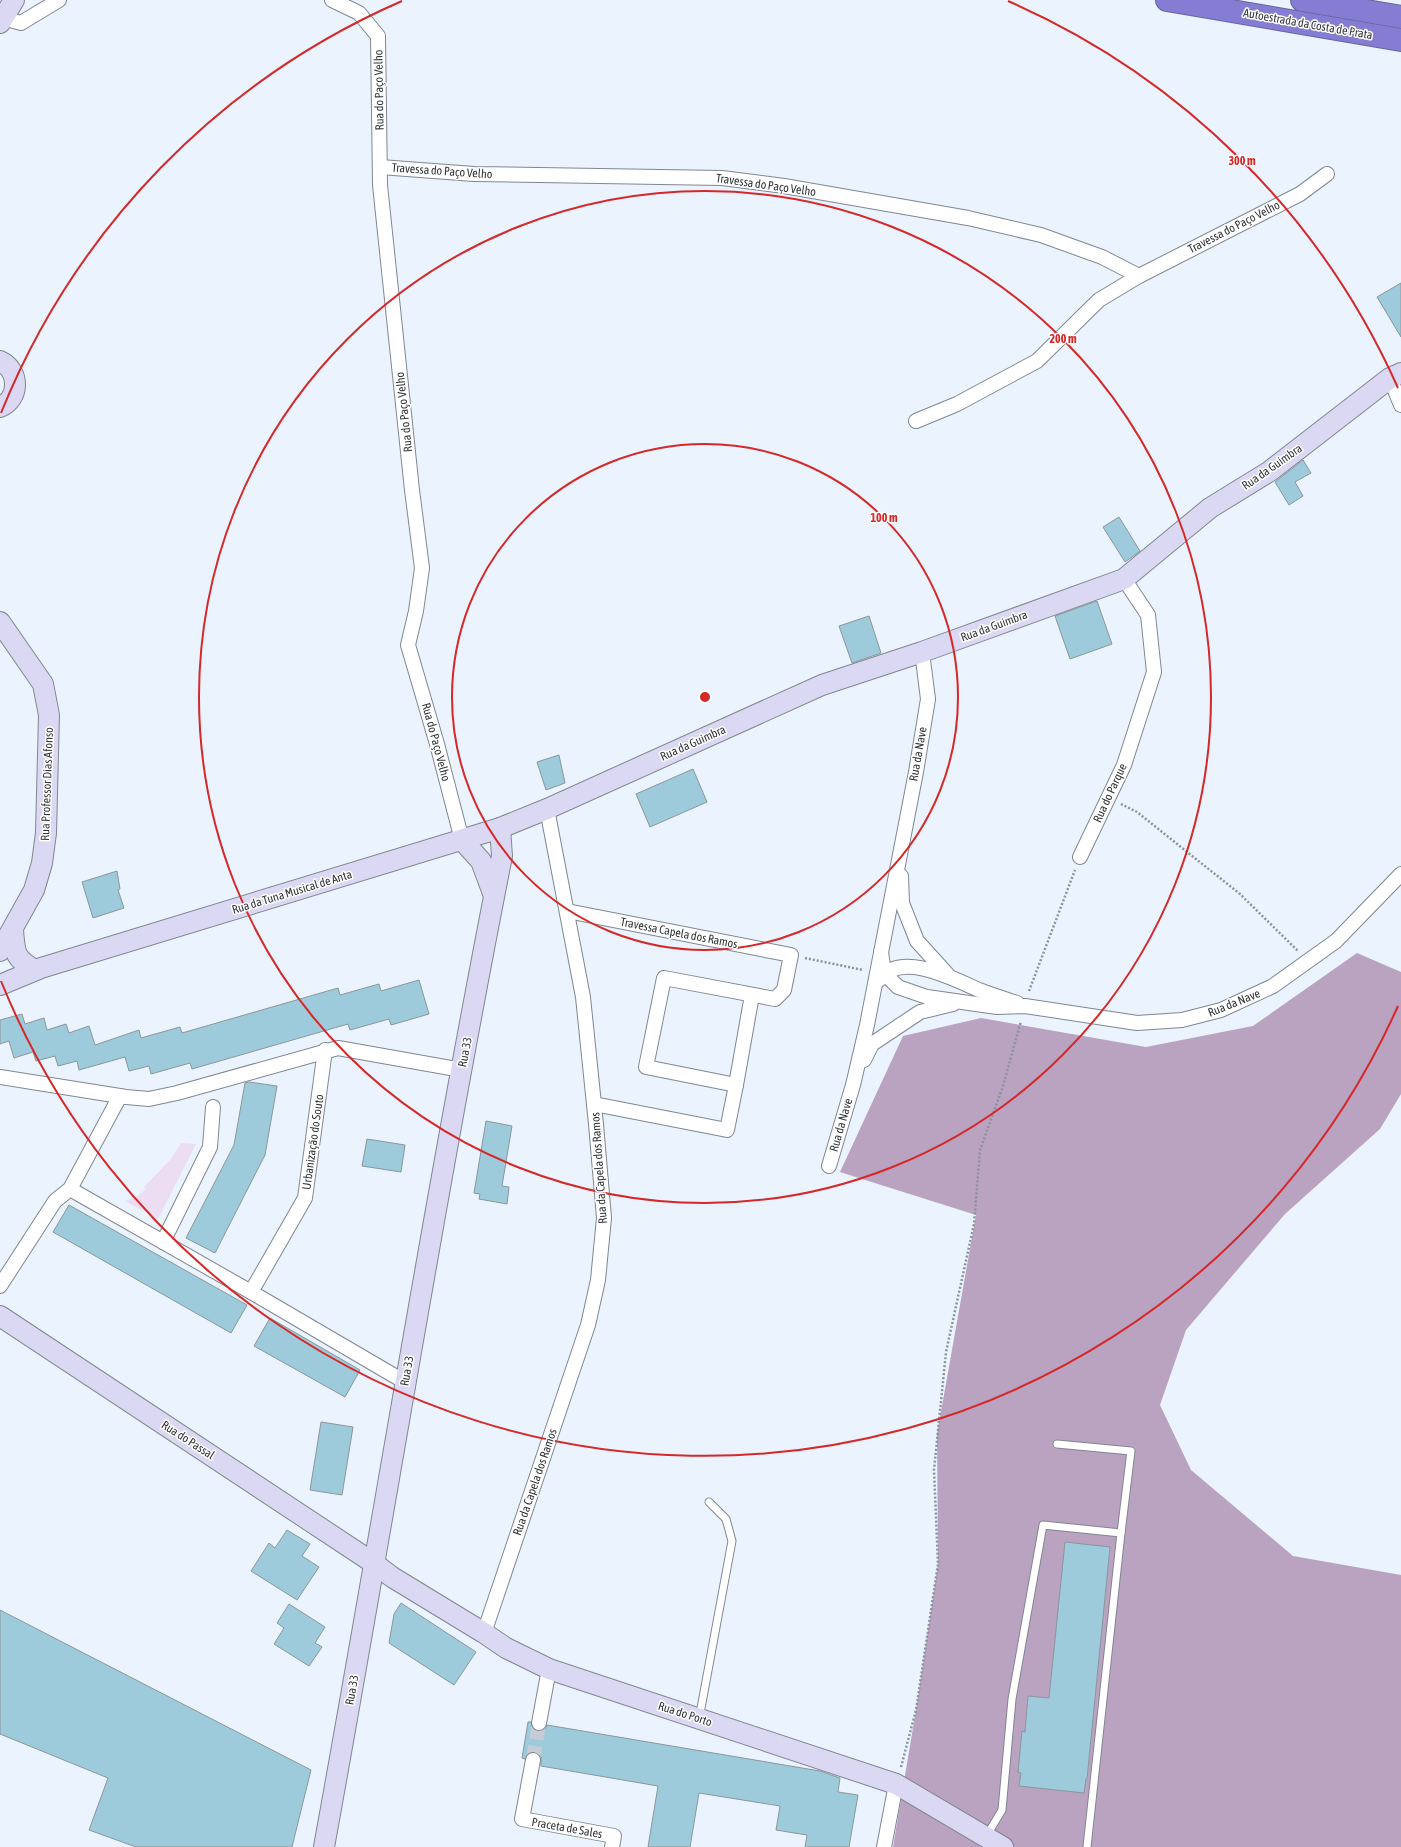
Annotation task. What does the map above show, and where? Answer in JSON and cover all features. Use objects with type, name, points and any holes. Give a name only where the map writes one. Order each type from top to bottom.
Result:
[{"type":"highway","name":"Autoestrada da Costa de Prata","points":[[1168,0],[1401,40]]},
{"type":"highway","name":"Autoestrada da Costa de Prata","points":[[1302,0],[1401,17]]},
{"type":"street","points":[[14,0],[1,21],[21,23],[59,0]]},
{"type":"street","name":"Rua do Paço Velho","points":[[332,0],[359,13],[378,36],[380,185],[412,490],[422,568],[416,611],[408,645],[437,744],[462,840]]},
{"type":"street","name":"Travessa do Paço Velho","points":[[380,167],[474,174],[722,178],[784,186],[968,218],[1041,235],[1102,257],[1138,276]]},
{"type":"street","name":"Travessa do Paço Velho","points":[[916,421],[957,404],[1037,361],[1099,300],[1138,276],[1300,194],[1326,174]]},
{"type":"street","points":[[0,361],[10,368],[15,384],[14,392],[10,400],[0,407]]},
{"type":"street","points":[[1396,376],[1401,405]]},
{"type":"street","name":"Rua da Guimbra","points":[[547,809],[822,685],[922,652],[1124,579],[1210,508],[1270,471],[1396,376]]},
{"type":"street","name":"Rua do Parque","points":[[1080,857],[1124,765],[1154,672],[1148,615],[1124,579]]},
{"type":"street","name":"Rua Professor Dias Afonso","points":[[0,622],[43,684],[49,715],[46,832],[42,863],[34,890],[0,951]]},
{"type":"street","name":"Rua da Nave","points":[[829,1166],[853,1084],[874,988],[881,973],[881,952],[928,699],[922,652]]},
{"type":"street","name":"Rua da Tuna Musical de Anta","points":[[4,979],[462,840],[500,828],[547,809]]},
{"type":"street","name":"Rua da Capela dos Ramos","points":[[484,1633],[588,1325],[598,1280],[604,1218],[583,997],[547,809]]},
{"type":"street","name":"Rua 33","points":[[324,1847],[375,1564],[405,1382],[502,856],[500,828]]},
{"type":"street","points":[[462,840],[480,861],[494,896]]},
{"type":"street","name":"Rua da Nave","points":[[899,856],[902,903],[917,941],[947,974]]},
{"type":"street","name":"Rua da Nave","points":[[881,973],[898,987],[927,997],[997,1007],[1025,1006],[1137,1023],[1182,1020],[1221,1010],[1273,986],[1336,940],[1401,874]]},
{"type":"street","name":"Travessa Capela dos Ramos","points":[[567,911],[791,955]]},
{"type":"street","points":[[13,930],[14,948],[18,959],[36,970]]},
{"type":"street","points":[[736,1085],[646,1067],[664,978],[775,999],[784,990],[791,955]]},
{"type":"street","name":"Rua da Nave","points":[[881,973],[891,969],[910,967],[947,974],[980,990],[1025,1006]]},
{"type":"street","points":[[594,1104],[727,1130],[752,995]]},
{"type":"street","name":"Rua da Nave","points":[[853,1084],[872,1044],[920,1012],[948,1005],[969,1003]]},
{"type":"street","points":[[0,1077],[120,1096],[149,1099],[177,1093],[325,1050],[338,1048],[462,1070]]},
{"type":"street","name":"Urbanização do Souto","points":[[251,1292],[305,1198],[325,1050]]},
{"type":"street","points":[[0,1286],[55,1201],[70,1189],[120,1096]]},
{"type":"street","points":[[163,1242],[210,1148],[213,1107]]},
{"type":"street","points":[[70,1189],[405,1382]]},
{"type":"street","name":"Rua do Passal","points":[[0,1316],[375,1564]]},
{"type":"street","name":"Rua do Porto","points":[[375,1564],[392,1577],[506,1648],[549,1669],[896,1784],[994,1842]]},
{"type":"street","points":[[539,1723],[549,1669]]},
{"type":"street","name":"Praceta de Sales","points":[[532,1760],[522,1820],[614,1836],[612,1847]]},
{"type":"street","points":[[884,1847],[896,1784]]},
{"type":"lane","points":[[1057,1444],[1131,1451],[1087,1847]]},
{"type":"lane","points":[[699,1719],[732,1541],[726,1519],[709,1502]]},
{"type":"lane","points":[[994,1842],[1002,1810],[1012,1699],[1043,1525],[1121,1533]]},
{"type":"path","points":[[1109,797],[1138,812],[1240,894],[1309,961]]},
{"type":"path","points":[[896,1784],[916,1710],[938,1564],[934,1470],[946,1352],[974,1224],[980,1150],[1003,1086],[1027,995],[1080,857]]},
{"type":"path","points":[[791,955],[881,973]]},
{"type":"shaded area","points":[[1357,953],[1401,972],[1401,1094],[1380,1129],[1285,1214],[1186,1330],[1160,1405],[1191,1470],[1293,1556],[1401,1575],[1401,1847],[893,1847],[916,1710],[938,1564],[937,1434],[976,1215],[840,1172],[903,1036],[981,1018],[1146,1047],[1253,1026]]},
{"type":"shaded area","points":[[181,1143],[196,1144],[158,1219],[125,1201],[138,1196],[146,1189],[144,1187],[171,1159]]},
{"type":"building","points":[[1401,283],[1401,337],[1377,297]]},
{"type":"building","points":[[1303,460],[1311,473],[1295,482],[1303,496],[1289,505],[1275,482]]},
{"type":"building","points":[[1119,517],[1140,551],[1125,562],[1103,527]]},
{"type":"building","points":[[1097,601],[1112,644],[1070,659],[1055,616]]},
{"type":"building","points":[[869,616],[881,653],[852,663],[839,626]]},
{"type":"building","points":[[559,755],[565,783],[546,790],[537,762]]},
{"type":"building","points":[[693,769],[707,802],[650,827],[636,794]]},
{"type":"building","points":[[117,871],[120,889],[118,890],[124,908],[93,918],[82,882]]},
{"type":"building","points":[[419,980],[429,1014],[391,1025],[389,1019],[350,1030],[348,1024],[192,1069],[190,1063],[151,1074],[149,1066],[129,1071],[125,1057],[79,1070],[77,1061],[58,1066],[55,1056],[36,1061],[33,1052],[14,1058],[9,1041],[0,1044],[0,1020],[22,1014],[25,1024],[44,1018],[47,1030],[66,1024],[69,1033],[89,1026],[95,1045],[139,1030],[141,1038],[180,1027],[182,1033],[338,988],[340,995],[379,984],[381,991]]},
{"type":"building","points":[[249,1082],[277,1086],[265,1155],[215,1253],[186,1238],[234,1145],[245,1083]]},
{"type":"building","points":[[486,1121],[512,1126],[502,1186],[509,1187],[507,1204],[479,1199],[480,1194],[474,1193]]},
{"type":"building","points":[[367,1139],[405,1145],[401,1172],[362,1166]]},
{"type":"building","points":[[69,1205],[247,1305],[231,1333],[53,1232]]},
{"type":"building","points":[[270,1318],[360,1370],[345,1397],[254,1346]]},
{"type":"building","points":[[321,1422],[353,1427],[342,1495],[310,1490]]},
{"type":"building","points":[[287,1530],[310,1544],[302,1556],[319,1567],[297,1600],[251,1571],[269,1543],[275,1548]]},
{"type":"building","points":[[1065,1542],[1110,1547],[1087,1779],[1084,1793],[1019,1786],[1021,1773],[1018,1772],[1022,1731],[1025,1732],[1028,1696],[1049,1698]]},
{"type":"building","points":[[401,1603],[476,1652],[454,1685],[389,1643],[394,1614]]},
{"type":"building","points":[[289,1604],[325,1627],[315,1643],[322,1647],[309,1666],[274,1644],[284,1628],[277,1623]]},
{"type":"building","points":[[0,1610],[311,1770],[292,1847],[136,1847],[89,1830],[108,1778],[0,1734]]},
{"type":"building","points":[[528,1722],[531,1722],[533,1729],[538,1731],[545,1729],[547,1725],[820,1771],[840,1778],[838,1792],[858,1795],[849,1847],[805,1847],[807,1835],[776,1830],[780,1806],[699,1793],[690,1847],[648,1847],[658,1786],[541,1766],[541,1757],[535,1752],[530,1752],[525,1759],[522,1758]]},
{"type":"tunnel","points":[[533,1760],[539,1723]]}]
